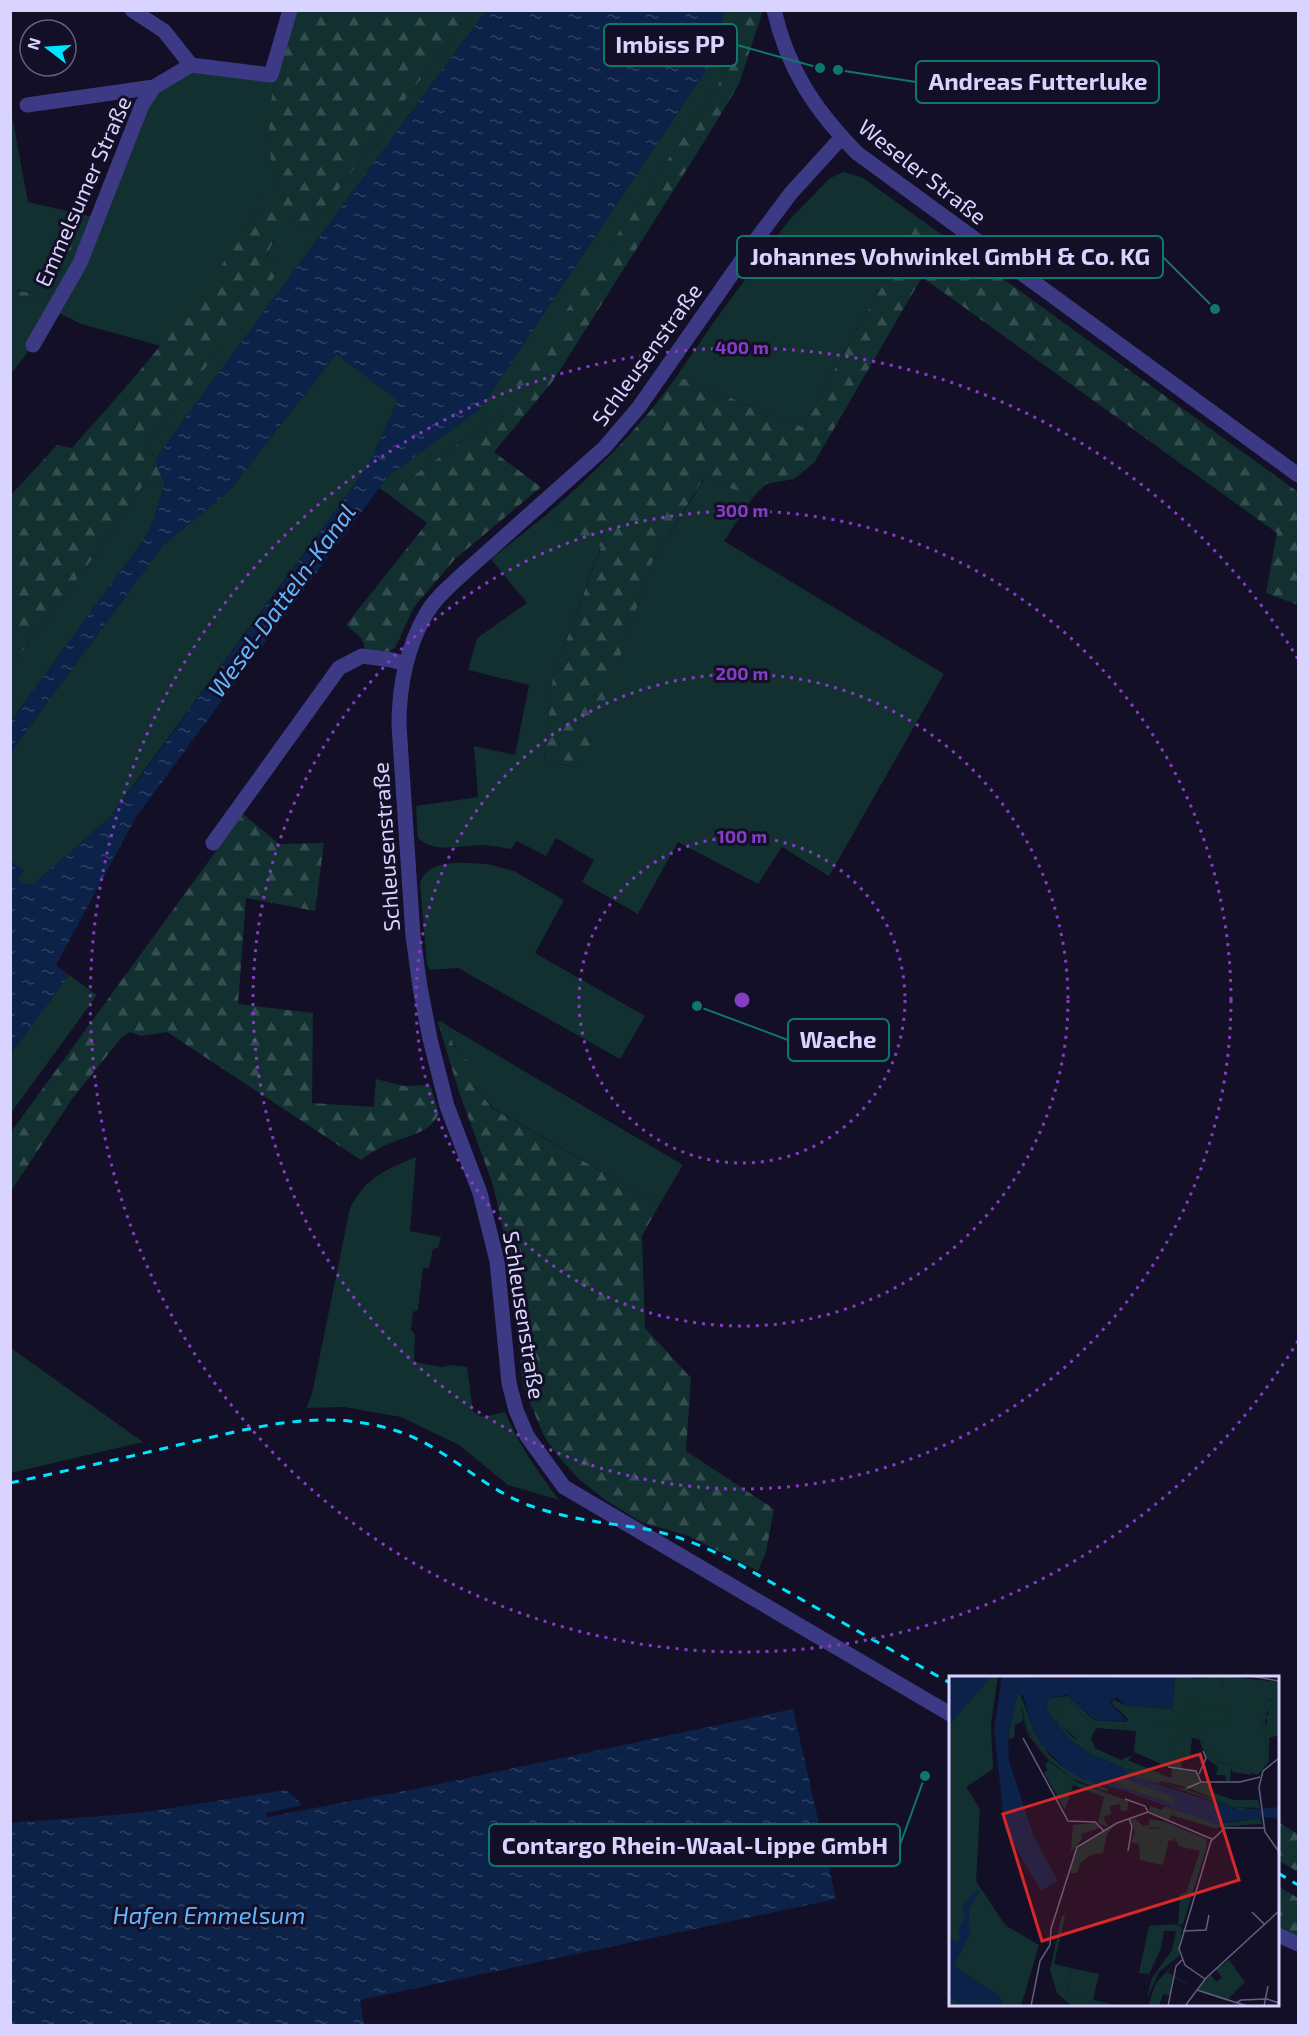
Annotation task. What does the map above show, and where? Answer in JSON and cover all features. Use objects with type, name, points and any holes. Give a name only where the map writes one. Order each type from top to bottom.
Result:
[{"type":"street","points":[[132,10],[164,31],[191,65],[271,75],[290,10]]},
{"type":"street","name":"Weseler Straße","points":[[774,10],[781,41],[795,71],[810,96],[857,153],[1299,475]]},
{"type":"street","name":"Emmelsumer Straße","points":[[27,105],[154,87],[191,65]]},
{"type":"street","name":"Emmelsumer Straße","points":[[33,345],[80,263],[142,105],[154,87]]},
{"type":"street","name":"Schleusenstraße","points":[[842,137],[791,193],[639,407],[604,448],[445,590],[427,613],[405,664],[399,695],[413,936],[418,979],[447,1106],[480,1193],[497,1261],[509,1383],[516,1410],[527,1436],[564,1487],[949,1713]]},
{"type":"street","points":[[213,843],[339,668],[362,656],[405,664]]},
{"type":"street","points":[[1279,1935],[1299,1944]]},
{"type":"green space","points":[[389,10],[395,12],[396,10],[471,11],[307,232],[285,214],[274,179],[270,155],[272,93],[295,11]]},
{"type":"green space","points":[[471,11],[486,11],[156,458],[145,447],[281,267],[267,255],[274,241],[263,197],[229,256],[161,346],[81,324],[59,313],[155,93],[194,70],[274,81],[269,134],[276,187],[288,218],[307,232]]},
{"type":"green space","points":[[724,11],[743,11],[731,59],[718,85],[494,418],[388,494],[379,488],[388,476],[480,409],[708,67],[716,50]]},
{"type":"green space","points":[[743,11],[762,11],[762,13],[739,84],[553,381],[494,452],[541,487],[455,559],[414,607],[395,648],[388,652],[366,650],[361,638],[346,625],[427,523],[388,494],[494,418],[718,85],[731,59]]},
{"type":"green space","points":[[11,110],[28,202],[93,217],[75,260],[33,345],[11,374],[11,301],[30,304],[46,300],[71,255],[65,241],[53,270],[40,289],[34,293],[11,289]]},
{"type":"green space","points":[[844,172],[863,178],[920,219],[802,427],[677,376],[790,219],[830,178]]},
{"type":"green space","points":[[267,195],[276,209],[277,225],[274,240],[267,255],[282,267],[145,447],[156,458],[158,469],[165,483],[149,481],[144,484],[96,554],[11,663],[11,495],[57,445],[72,448],[137,374],[216,273],[241,236],[263,197]]},
{"type":"green space","points":[[920,219],[1298,492],[1298,605],[1266,593],[1277,533],[922,277],[814,463],[794,479],[766,484],[753,497],[704,478],[653,560],[582,768],[544,761],[553,676],[601,547],[546,515],[616,450],[677,376],[802,427]]},
{"type":"green space","points":[[72,238],[71,255],[46,300],[30,304],[11,301],[11,289],[30,293],[40,289],[53,269],[65,241]]},
{"type":"green space","points":[[336,354],[398,400],[368,466],[110,817],[33,885],[23,883],[17,879],[24,871],[11,861],[10,758],[16,745],[164,544],[229,491]]},
{"type":"green space","points":[[705,478],[753,497],[724,541],[944,674],[829,876],[782,847],[758,884],[678,842],[638,914],[582,882],[594,860],[556,838],[546,856],[517,841],[511,849],[490,845],[449,848],[432,846],[418,838],[416,806],[478,797],[474,746],[515,755],[529,685],[468,670],[477,638],[527,603],[491,559],[546,515],[601,546],[553,676],[544,761],[581,768],[653,560]]},
{"type":"green space","points":[[149,481],[165,483],[151,527],[11,721],[11,663],[96,554],[144,484]]},
{"type":"green space","points":[[243,814],[279,844],[324,843],[315,911],[246,898],[238,1004],[313,1013],[312,1103],[374,1107],[376,1079],[404,1086],[430,1085],[439,1113],[435,1120],[425,1129],[383,1146],[361,1160],[167,1032],[141,1036],[130,1032],[122,1037],[72,1099],[11,1191],[11,1132]]},
{"type":"green space","points":[[448,864],[487,864],[514,871],[564,900],[535,953],[645,1016],[620,1059],[458,968],[430,970],[427,965],[420,884],[424,875],[430,869]]},
{"type":"green space","points":[[69,975],[97,995],[11,1113],[11,1053]]},
{"type":"green space","points":[[441,1021],[448,1026],[453,1045],[467,1060],[474,1085],[492,1108],[659,1205],[642,1236],[645,1328],[691,1378],[686,1451],[774,1509],[766,1552],[758,1571],[689,1536],[641,1522],[604,1499],[579,1479],[544,1436],[523,1386],[510,1261],[492,1182],[459,1092],[438,1022]]},
{"type":"green space","points":[[448,1026],[683,1165],[659,1205],[493,1108],[474,1085],[453,1045]]},
{"type":"green space","points":[[416,1157],[410,1231],[441,1237],[438,1248],[433,1249],[429,1268],[423,1268],[418,1310],[413,1312],[411,1330],[415,1334],[414,1362],[442,1367],[450,1365],[467,1367],[473,1412],[482,1417],[505,1412],[529,1458],[559,1500],[508,1485],[459,1445],[401,1417],[344,1407],[306,1408],[312,1394],[350,1208],[356,1197],[377,1176]]},
{"type":"green space","points":[[11,1348],[143,1442],[11,1473]]},
{"type":"green space","points":[[1279,1823],[1298,1834],[1298,1872],[1279,1861]]},
{"type":"green space","points":[[1279,1887],[1298,1898],[1298,1939],[1279,1930]]},
{"type":"water","name":"Wesel-Datteln-Kanal","points":[[486,11],[724,11],[716,50],[708,67],[480,409],[388,476],[136,817],[56,965],[69,975],[11,1053],[11,861],[24,871],[18,879],[23,883],[33,885],[110,817],[368,466],[398,400],[336,354],[229,491],[164,544],[16,745],[11,758],[11,721],[151,527],[165,483],[158,469],[156,458]]},
{"type":"water","name":"Hafen Emmelsum","points":[[793,1709],[836,1899],[360,2000],[364,2025],[11,2025],[11,1823],[138,1813],[286,1790],[303,1805],[266,1813],[267,1817],[420,1788]]},
{"type":"railway","points":[[10,1483],[258,1427],[313,1420],[340,1420],[368,1424],[415,1438],[513,1499],[531,1506],[577,1518],[653,1531],[681,1538],[704,1548],[735,1562],[949,1682]]},
{"type":"railway","points":[[1279,1874],[1298,1885]]},
{"type":"place","name":"Imbiss PP","points":[[820,68]]},
{"type":"place","name":"Andreas Futterluke","points":[[838,70]]},
{"type":"place","name":"Johannes Vohwinkel GmbH & Co. KG","points":[[1215,309]]},
{"type":"place","name":"Wache","points":[[697,1006]]},
{"type":"place","name":"Contargo Rhein-Waal-Lippe GmbH","points":[[925,1776]]}]
